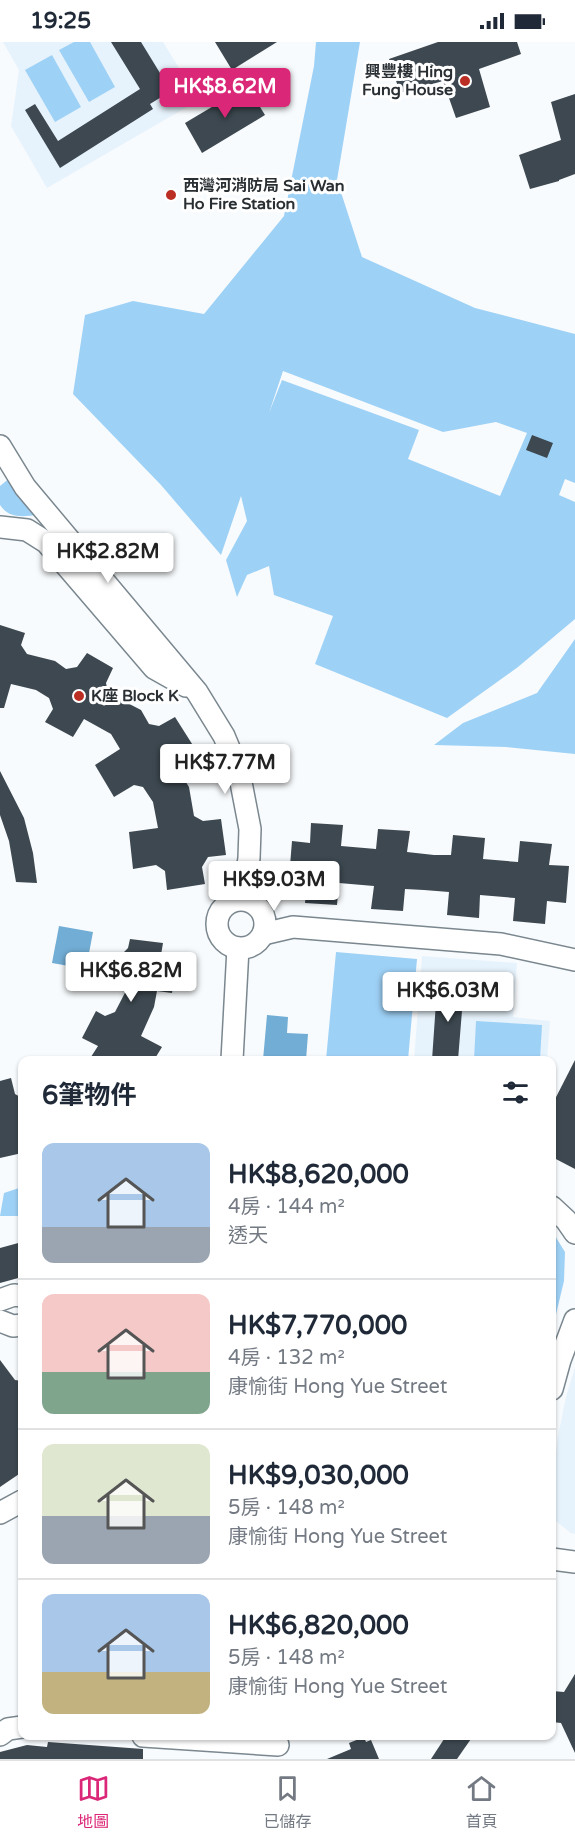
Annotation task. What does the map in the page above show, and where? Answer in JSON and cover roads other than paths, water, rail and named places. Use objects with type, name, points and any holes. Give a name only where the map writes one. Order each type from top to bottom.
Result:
[{"type":"street","points":[[0,446],[8,479],[197,692],[224,736],[239,772],[250,829],[251,844],[243,899]]},
{"type":"street","points":[[0,526],[27,530],[46,542],[154,668],[197,692]]},
{"type":"street","points":[[263,912],[266,920],[263,934],[253,945],[238,948],[230,946],[219,934],[218,917],[221,910],[227,904],[243,899],[251,901],[263,912],[293,927]]},
{"type":"street","points":[[263,934],[293,927],[501,944],[575,960]]},
{"type":"street","points":[[232,1056],[238,948]]},
{"type":"street","points":[[556,1211],[575,1233]]},
{"type":"street","points":[[0,1300],[18,1296]]},
{"type":"street","points":[[556,1374],[575,1320]]},
{"type":"street","points":[[0,1321],[18,1325]]},
{"type":"street","points":[[0,1500],[18,1498]]},
{"type":"street","points":[[0,1513],[18,1504]]},
{"type":"street","points":[[556,1560],[575,1562]]},
{"type":"street","points":[[0,1735],[8,1729],[18,1728]]},
{"type":"street","points":[[203,1740],[278,1745]]},
{"type":"place","name":"興豐樓 Hing Fung House","points":[[465,81]]},
{"type":"place","name":"西灣河消防局 Sai Wan Ho Fire Station","points":[[171,195]]},
{"type":"place","name":"K座 Block K","points":[[79,696]]}]
